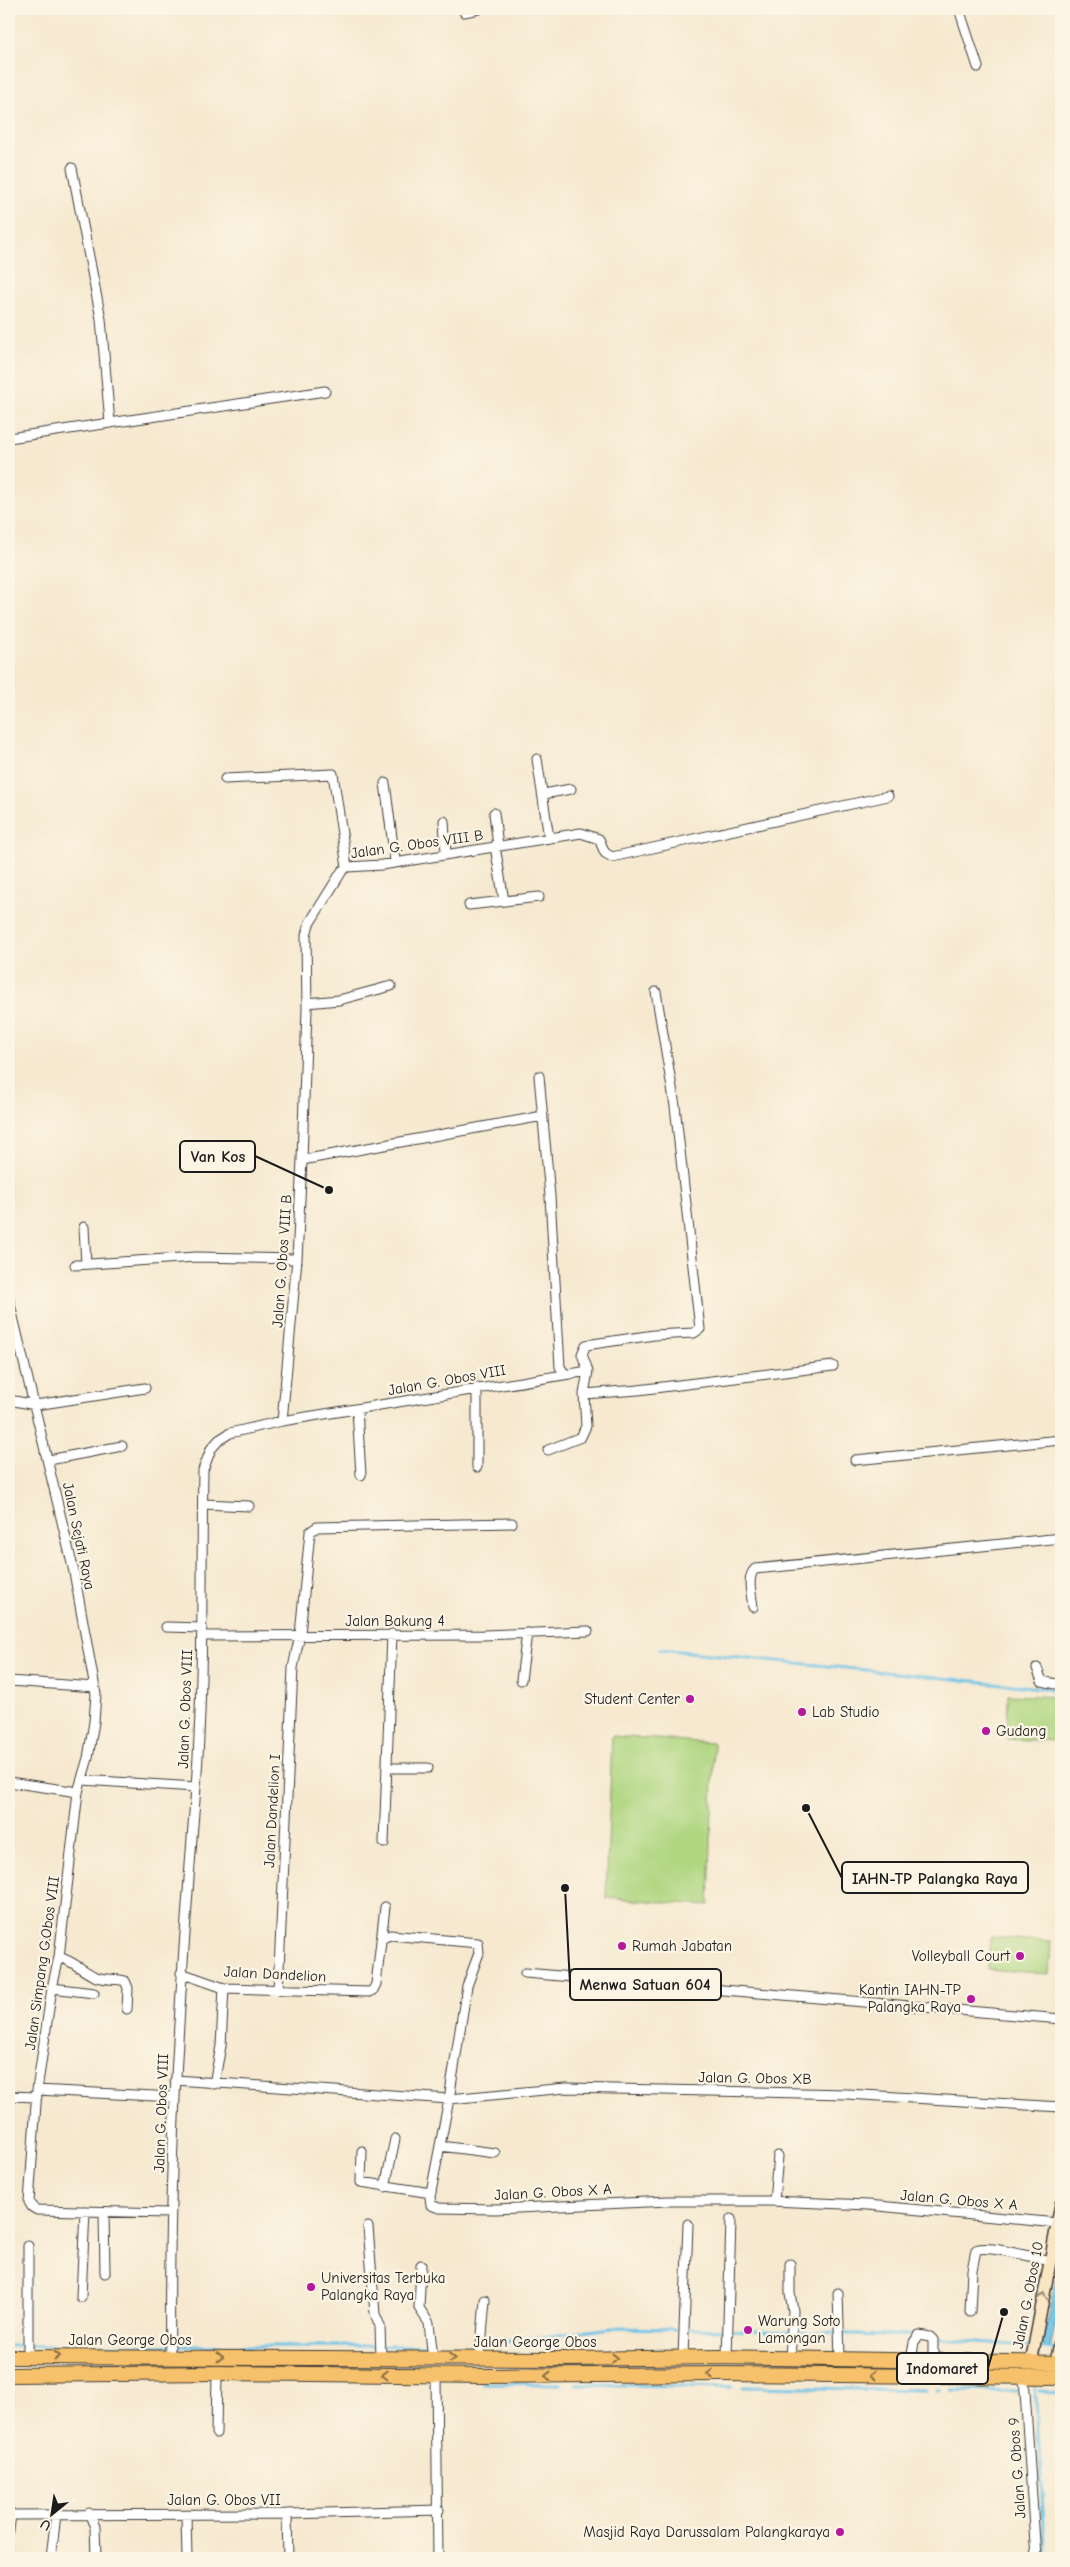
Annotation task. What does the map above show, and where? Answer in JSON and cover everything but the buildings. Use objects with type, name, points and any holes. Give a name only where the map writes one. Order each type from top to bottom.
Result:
[{"type":"main road","name":"Jalan George Obos","points":[[9,2357],[727,2357],[933,2361],[1033,2353],[1059,2353]]},
{"type":"main road","points":[[306,2374],[307,2358]]},
{"type":"main road","points":[[9,2375],[217,2372],[436,2376],[720,2374],[1061,2377]]},
{"type":"street","points":[[464,11],[479,9]]},
{"type":"street","points":[[959,9],[978,67]]},
{"type":"street","points":[[72,168],[101,319],[110,422]]},
{"type":"street","points":[[9,438],[325,391]]},
{"type":"street","points":[[537,759],[550,838]]},
{"type":"street","points":[[225,779],[334,774],[347,867]]},
{"type":"street","points":[[385,783],[395,861]]},
{"type":"street","points":[[544,794],[571,789]]},
{"type":"street","name":"Jalan G. Obos VIII B","points":[[282,1421],[297,1259],[302,1160],[307,1003],[306,935],[309,924],[336,878],[347,867],[382,864],[581,833],[599,839],[605,853],[612,857],[888,796]]},
{"type":"street","points":[[494,813],[504,901]]},
{"type":"street","points":[[444,821],[446,854]]},
{"type":"street","points":[[469,906],[539,897]]},
{"type":"street","points":[[307,1003],[339,1000],[392,986]]},
{"type":"street","points":[[548,1450],[581,1438],[586,1426],[584,1394],[588,1371],[582,1354],[584,1348],[589,1344],[654,1335],[694,1333],[698,1332],[701,1325],[675,1106],[656,992]]},
{"type":"street","points":[[539,1076],[560,1367],[565,1374]]},
{"type":"street","points":[[302,1160],[543,1116]]},
{"type":"street","points":[[84,1227],[86,1264]]},
{"type":"street","points":[[76,1265],[196,1257],[297,1259]]},
{"type":"street","name":"Jalan Sejati Raya","points":[[9,1300],[13,1337],[36,1405],[74,1572],[95,1687],[94,1722],[82,1780]]},
{"type":"street","points":[[584,1394],[638,1390],[833,1366]]},
{"type":"street","name":"Jalan G. Obos VIII","points":[[170,2358],[170,2213],[174,2097],[181,1973],[196,1787],[202,1632],[205,1464],[211,1450],[219,1440],[230,1433],[282,1421],[588,1371]]},
{"type":"street","points":[[9,1400],[36,1405],[145,1388]]},
{"type":"street","points":[[477,1388],[477,1467]]},
{"type":"street","points":[[357,1409],[361,1475]]},
{"type":"street","points":[[854,1460],[1061,1440]]},
{"type":"street","points":[[49,1460],[122,1446]]},
{"type":"street","points":[[203,1504],[248,1506]]},
{"type":"street","name":"Jalan Dandelion I","points":[[278,1990],[293,1668],[300,1634],[308,1537],[314,1528],[512,1523]]},
{"type":"street","points":[[753,1607],[750,1579],[751,1572],[754,1569],[1061,1538]]},
{"type":"street","name":"Jalan Bakung 4","points":[[166,1627],[202,1632],[300,1634],[483,1635],[588,1631]]},
{"type":"street","points":[[521,1680],[527,1633]]},
{"type":"street","points":[[384,1843],[392,1634]]},
{"type":"street","points":[[1037,1668],[1042,1681],[1061,1685]]},
{"type":"street","points":[[9,1681],[95,1687]]},
{"type":"street","points":[[388,1771],[428,1768]]},
{"type":"street","points":[[82,1780],[196,1787]]},
{"type":"street","name":"Jalan Simpang G.Obos VIII","points":[[82,1780],[78,1792],[59,1956],[52,1988],[37,2093],[30,2205],[37,2210],[170,2213]]},
{"type":"street","points":[[9,1782],[78,1792]]},
{"type":"street","points":[[362,2151],[361,2182],[431,2193],[470,1977],[479,1954],[478,1943],[390,1935],[381,1939],[384,1907]]},
{"type":"street","name":"Jalan Dandelion","points":[[181,1973],[224,1988],[369,1992],[373,1990],[376,1984],[381,1939]]},
{"type":"street","points":[[59,1956],[75,1962],[94,1976],[106,1980],[126,1981],[128,1988],[127,2009]]},
{"type":"street","points":[[525,1973],[764,1992],[898,2006],[1061,2019]]},
{"type":"street","points":[[52,1988],[94,1993]]},
{"type":"street","points":[[214,2084],[221,2046],[224,1988]]},
{"type":"street","points":[[175,2080],[449,2099]]},
{"type":"street","name":"Jalan G. Obos XB","points":[[449,2099],[576,2088],[847,2094],[1061,2107]]},
{"type":"street","points":[[9,2096],[37,2093],[174,2097]]},
{"type":"street","points":[[386,2187],[395,2139]]},
{"type":"street","points":[[440,2146],[495,2153]]},
{"type":"street","points":[[774,2201],[778,2156]]},
{"type":"street","name":"Jalan G. Obos X A","points":[[431,2193],[430,2202],[434,2207],[453,2209],[668,2200],[774,2201],[868,2205],[1058,2223]]},
{"type":"street","name":"Jalan G. Obos 10","points":[[1033,2353],[1061,2204]]},
{"type":"street","points":[[81,2298],[85,2211]]},
{"type":"street","points":[[104,2212],[104,2273]]},
{"type":"street","points":[[727,2357],[731,2219]]},
{"type":"street","points":[[683,2357],[688,2224]]},
{"type":"street","points":[[368,2227],[375,2314],[380,2326],[381,2358]]},
{"type":"street","points":[[28,2246],[28,2357]]},
{"type":"street","points":[[970,2312],[972,2270],[976,2250],[979,2248],[1050,2261]]},
{"type":"street","points":[[421,2264],[419,2308],[429,2323],[433,2358]]},
{"type":"street","points":[[790,2264],[790,2293],[793,2311],[790,2358]]},
{"type":"street","points":[[838,2292],[840,2358]]},
{"type":"street","points":[[480,2358],[484,2300]]},
{"type":"street","points":[[911,2361],[914,2342],[919,2335],[930,2337],[933,2340],[933,2361]]},
{"type":"street","points":[[216,2433],[217,2372]]},
{"type":"street","points":[[436,2376],[438,2558]]},
{"type":"street","name":"Jalan G. Obos 9","points":[[1024,2377],[1036,2558]]},
{"type":"street","name":"Jalan G. Obos VII","points":[[10,2514],[186,2515],[438,2510]]},
{"type":"street","points":[[89,2513],[95,2527],[96,2558]]},
{"type":"street","points":[[9,2530],[10,2514]]},
{"type":"street","points":[[51,2558],[56,2514]]},
{"type":"street","points":[[287,2514],[288,2558]]},
{"type":"street","points":[[186,2515],[187,2558]]},
{"type":"green space","points":[[1008,1695],[1061,1697],[1061,1741],[1007,1739]]},
{"type":"green space","points":[[612,1736],[714,1743],[709,1905],[606,1898]]},
{"type":"green space","name":"Volleyball Court","points":[[990,1937],[1051,1942],[1049,1974],[988,1969]]},
{"type":"water","points":[[1061,2258],[1061,2299],[1050,2349],[1042,2348]]},
{"type":"waterway","points":[[660,1649],[1061,1690]]},
{"type":"waterway","points":[[440,2346],[473,2346],[612,2328],[676,2329]]},
{"type":"waterway","points":[[691,2329],[917,2336]]},
{"type":"waterway","points":[[933,2338],[1057,2349]]},
{"type":"waterway","points":[[9,2346],[424,2346]]},
{"type":"waterway","points":[[483,2383],[560,2384]]},
{"type":"waterway","points":[[576,2384],[732,2387]]},
{"type":"waterway","points":[[1035,2386],[1046,2558]]},
{"type":"waterway","points":[[743,2387],[926,2390]]},
{"type":"waterway","points":[[951,2390],[1017,2391]]},
{"type":"waterway","points":[[1040,2391],[1061,2392]]},
{"type":"place","name":"Van Kos","points":[[329,1190]]},
{"type":"place","name":"Student Center","points":[[690,1699]]},
{"type":"place","name":"Lab Studio","points":[[802,1712]]},
{"type":"place","name":"Gudang","points":[[986,1731]]},
{"type":"place","name":"IAHN-TP Palangka Raya","points":[[806,1808]]},
{"type":"place","name":"Menwa Satuan 604","points":[[565,1888]]},
{"type":"place","name":"Rumah Jabatan","points":[[622,1946]]},
{"type":"place","name":"Volleyball Court","points":[[1020,1956]]},
{"type":"place","name":"Kantin IAHN-TP Palangka Raya","points":[[971,1999]]},
{"type":"place","name":"Universitas Terbuka Palangka Raya","points":[[311,2287]]},
{"type":"place","name":"Indomaret","points":[[1004,2312]]},
{"type":"place","name":"Warung Soto Lamongan","points":[[748,2330]]},
{"type":"place","name":"Masjid Raya Darussalam Palangkaraya","points":[[840,2532]]}]
